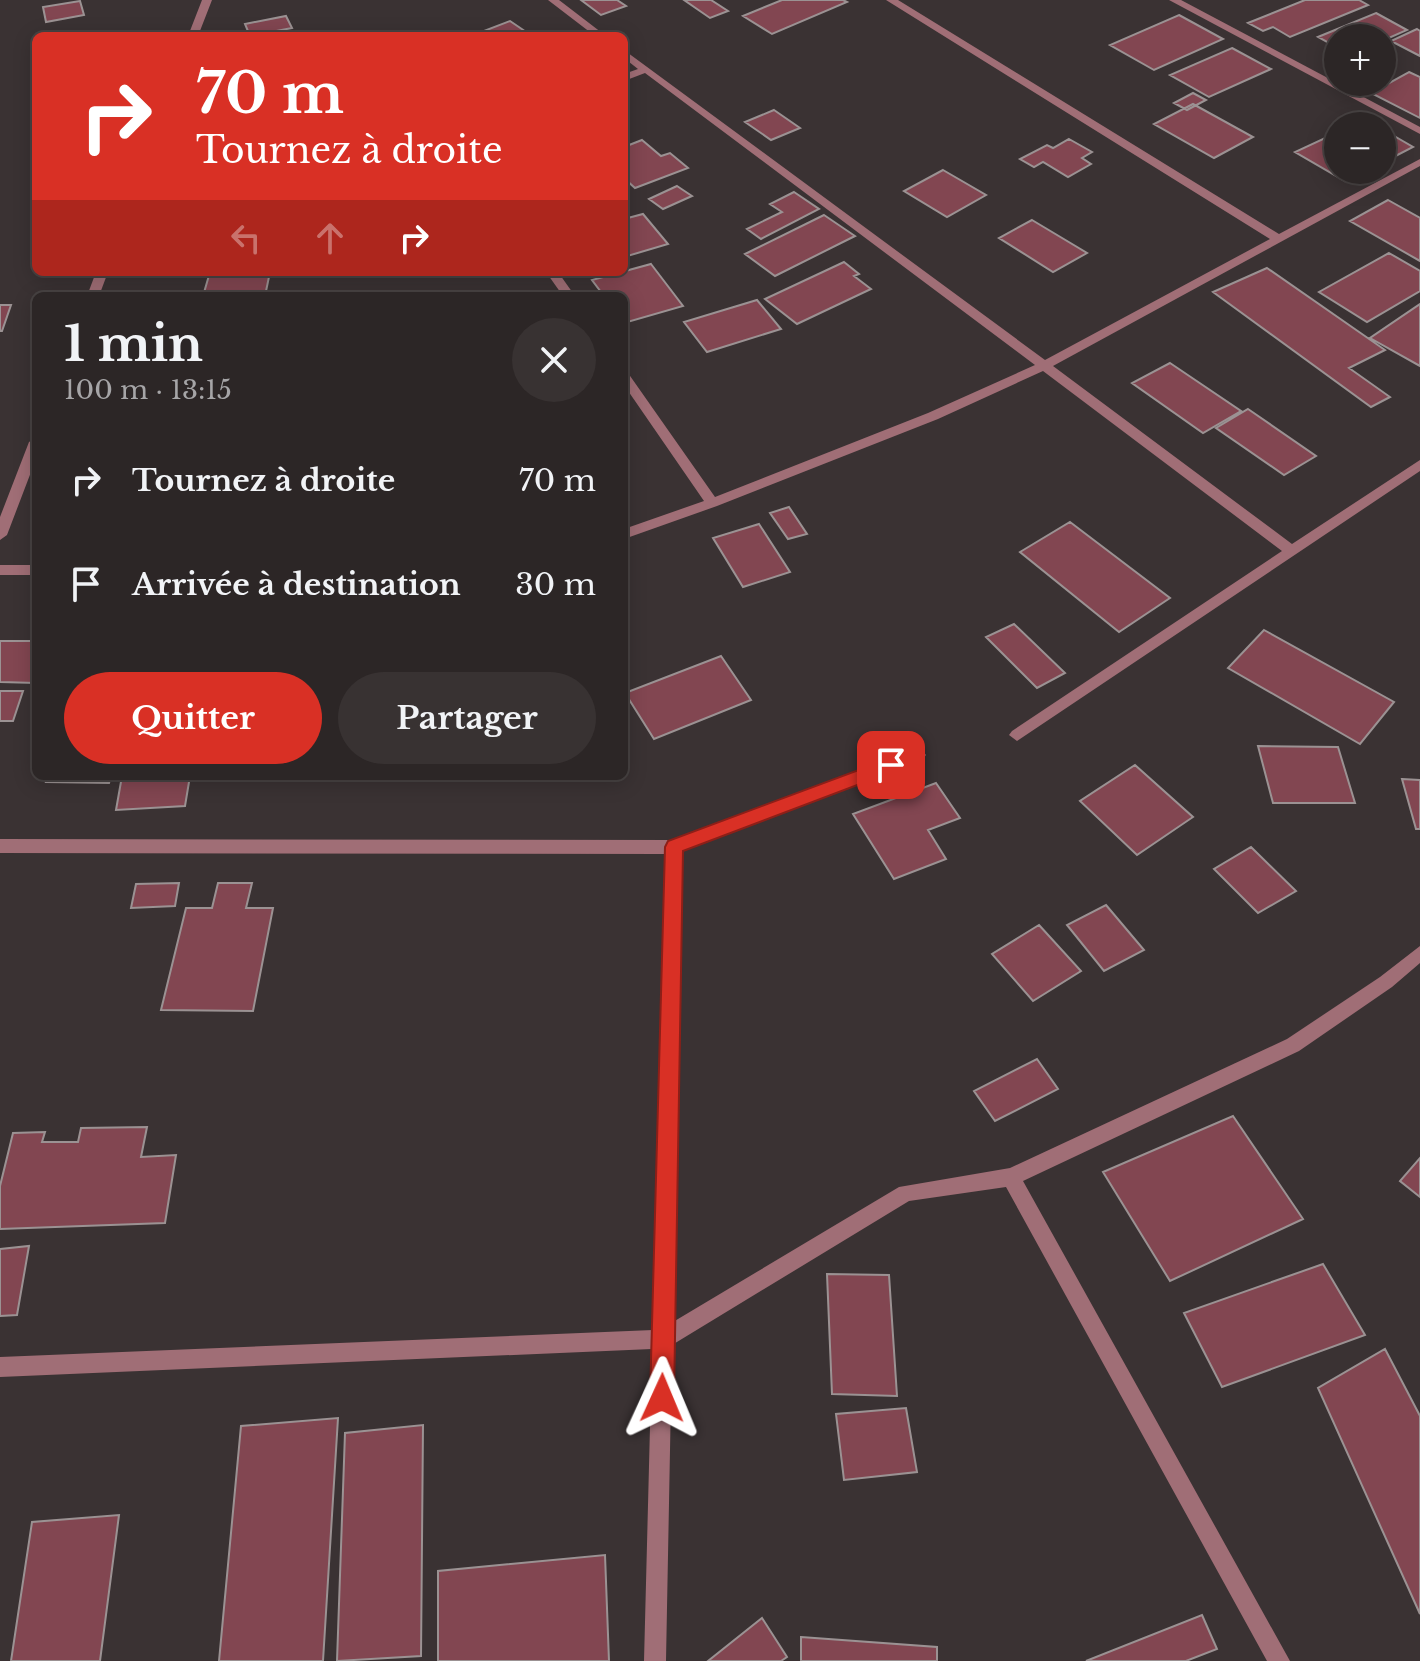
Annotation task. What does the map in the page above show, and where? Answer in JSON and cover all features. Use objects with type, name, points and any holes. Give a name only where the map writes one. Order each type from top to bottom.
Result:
[{"type":"street","points":[[195,32],[207,0]]},
{"type":"street","points":[[553,0],[596,32]]},
{"type":"street","points":[[891,0],[1279,239]]},
{"type":"street","points":[[1174,0],[1420,131]]},
{"type":"street","points":[[628,56],[1292,551]]},
{"type":"street","points":[[628,76],[646,69]]},
{"type":"street","points":[[628,533],[933,416],[1044,366],[1420,162]]},
{"type":"street","points":[[628,382],[712,503]]},
{"type":"street","points":[[0,535],[32,452]]},
{"type":"street","points":[[1017,735],[1420,465]]},
{"type":"street","points":[[0,570],[32,570]]},
{"type":"street","points":[[0,846],[674,847],[918,755]]},
{"type":"street","points":[[655,1661],[674,847]]},
{"type":"street","points":[[0,1367],[663,1339],[906,1193],[1011,1177],[1293,1045],[1386,982],[1420,953]]},
{"type":"street","points":[[1011,1177],[1279,1661]]},
{"type":"building","points":[[581,0],[617,0],[626,6],[601,15]]},
{"type":"building","points":[[684,0],[711,0],[728,11],[710,18]]},
{"type":"building","points":[[782,0],[847,2],[772,34],[743,16]]},
{"type":"building","points":[[1305,0],[1359,0],[1368,5],[1290,37],[1273,27],[1263,31],[1248,23]]},
{"type":"building","points":[[80,1],[84,15],[46,22],[43,7]]},
{"type":"building","points":[[1376,13],[1407,30],[1396,35],[1396,24],[1349,24]]},
{"type":"building","points":[[1179,15],[1223,39],[1154,70],[1110,45]]},
{"type":"building","points":[[286,16],[292,28],[248,32],[245,24]]},
{"type":"building","points":[[510,21],[526,32],[481,32]]},
{"type":"building","points":[[1417,29],[1420,31],[1420,56],[1396,44],[1396,39]]},
{"type":"building","points":[[1232,48],[1271,69],[1209,97],[1170,75]]},
{"type":"building","points":[[1409,72],[1420,77],[1420,118],[1377,96],[1396,96],[1396,79]]},
{"type":"building","points":[[1193,93],[1206,100],[1187,110],[1174,103]]},
{"type":"building","points":[[1193,104],[1253,137],[1214,158],[1154,124]]},
{"type":"building","points":[[774,110],[800,128],[771,140],[745,122]]},
{"type":"building","points":[[1396,137],[1413,147],[1396,156]]},
{"type":"building","points":[[1069,139],[1092,152],[1082,158],[1091,164],[1068,177],[1043,162],[1034,167],[1020,159],[1047,145],[1053,148]]},
{"type":"building","points":[[1324,139],[1324,169],[1295,152]]},
{"type":"building","points":[[642,140],[661,156],[670,153],[688,168],[635,188],[628,182],[628,145]]},
{"type":"building","points":[[943,170],[986,195],[947,217],[904,191]]},
{"type":"building","points":[[677,186],[692,196],[663,209],[649,199]]},
{"type":"building","points":[[794,192],[819,209],[761,239],[747,229],[782,212],[770,204]]},
{"type":"building","points":[[1388,200],[1420,218],[1420,261],[1350,221]]},
{"type":"building","points":[[643,214],[668,244],[628,256],[628,218]]},
{"type":"building","points":[[824,215],[855,236],[775,276],[745,254]]},
{"type":"building","points":[[1032,220],[1087,253],[1053,272],[999,238]]},
{"type":"building","points":[[1389,253],[1420,271],[1420,291],[1367,322],[1319,292]]},
{"type":"building","points":[[844,262],[859,274],[854,276],[871,289],[797,324],[765,299]]},
{"type":"building","points":[[651,264],[683,306],[628,322],[628,292],[601,292],[592,280],[628,276],[628,270]]},
{"type":"building","points":[[1267,268],[1385,350],[1349,368],[1390,397],[1371,407],[1213,292]]},
{"type":"building","points":[[209,276],[269,276],[266,292],[204,292]]},
{"type":"building","points":[[757,300],[781,329],[707,352],[684,322]]},
{"type":"building","points":[[1420,304],[1420,366],[1370,338]]},
{"type":"building","points":[[0,305],[11,305],[2,331],[0,331]]},
{"type":"building","points":[[1170,363],[1241,411],[1203,433],[1132,383]]},
{"type":"building","points":[[1248,409],[1316,456],[1284,475],[1216,428]]},
{"type":"building","points":[[789,507],[807,534],[788,539],[770,513]]},
{"type":"building","points":[[1070,522],[1170,598],[1119,632],[1020,552]]},
{"type":"building","points":[[759,524],[790,572],[743,587],[713,538]]},
{"type":"building","points":[[1014,624],[1065,673],[1037,688],[986,637]]},
{"type":"building","points":[[1264,630],[1394,702],[1360,744],[1228,668]]},
{"type":"building","points":[[0,641],[32,641],[32,683],[0,682]]},
{"type":"building","points":[[721,656],[751,700],[654,739],[628,698],[628,692]]},
{"type":"building","points":[[0,691],[23,691],[13,721],[0,721]]},
{"type":"building","points":[[1258,746],[1338,747],[1355,803],[1273,803]]},
{"type":"building","points":[[1135,765],[1193,817],[1137,855],[1080,801]]},
{"type":"building","points":[[1402,779],[1420,780],[1420,829],[1416,829]]},
{"type":"building","points":[[47,780],[110,780],[109,783]]},
{"type":"building","points":[[121,780],[189,780],[185,806],[116,810]]},
{"type":"building","points":[[936,783],[960,818],[928,830],[946,859],[894,879],[853,814]]},
{"type":"building","points":[[1251,847],[1296,891],[1258,913],[1214,869]]},
{"type":"building","points":[[179,883],[175,906],[131,908],[136,884]]},
{"type":"building","points":[[218,883],[252,883],[246,908],[273,908],[253,1011],[161,1010],[186,908],[212,908]]},
{"type":"building","points":[[1106,905],[1144,950],[1104,971],[1067,925]]},
{"type":"building","points":[[1039,925],[1081,971],[1033,1001],[992,954]]},
{"type":"building","points":[[1037,1059],[1058,1089],[995,1121],[974,1091]]},
{"type":"building","points":[[1233,1116],[1303,1219],[1170,1281],[1103,1172]]},
{"type":"building","points":[[147,1127],[141,1157],[176,1155],[165,1223],[0,1229],[0,1186],[13,1133],[45,1132],[42,1142],[78,1142],[81,1128]]},
{"type":"building","points":[[1420,1158],[1420,1197],[1400,1181]]},
{"type":"building","points":[[29,1246],[17,1315],[0,1316],[0,1249]]},
{"type":"building","points":[[1323,1264],[1365,1335],[1222,1387],[1184,1313]]},
{"type":"building","points":[[827,1274],[889,1275],[897,1396],[832,1394]]},
{"type":"building","points":[[1385,1349],[1420,1416],[1420,1614],[1318,1388]]},
{"type":"building","points":[[906,1408],[917,1472],[844,1480],[836,1414]]},
{"type":"building","points":[[338,1418],[323,1661],[219,1661],[241,1426]]},
{"type":"building","points":[[423,1425],[421,1656],[337,1661],[345,1433]]},
{"type":"building","points":[[119,1515],[100,1661],[11,1661],[32,1522]]},
{"type":"building","points":[[605,1555],[609,1661],[438,1661],[438,1571]]},
{"type":"building","points":[[1202,1615],[1217,1649],[1186,1661],[1086,1661]]},
{"type":"building","points":[[762,1618],[787,1657],[781,1661],[708,1661]]},
{"type":"building","points":[[801,1637],[937,1647],[937,1661],[801,1661]]},
{"type":"route","points":[[662,1398],[674,847],[891,765]]}]
